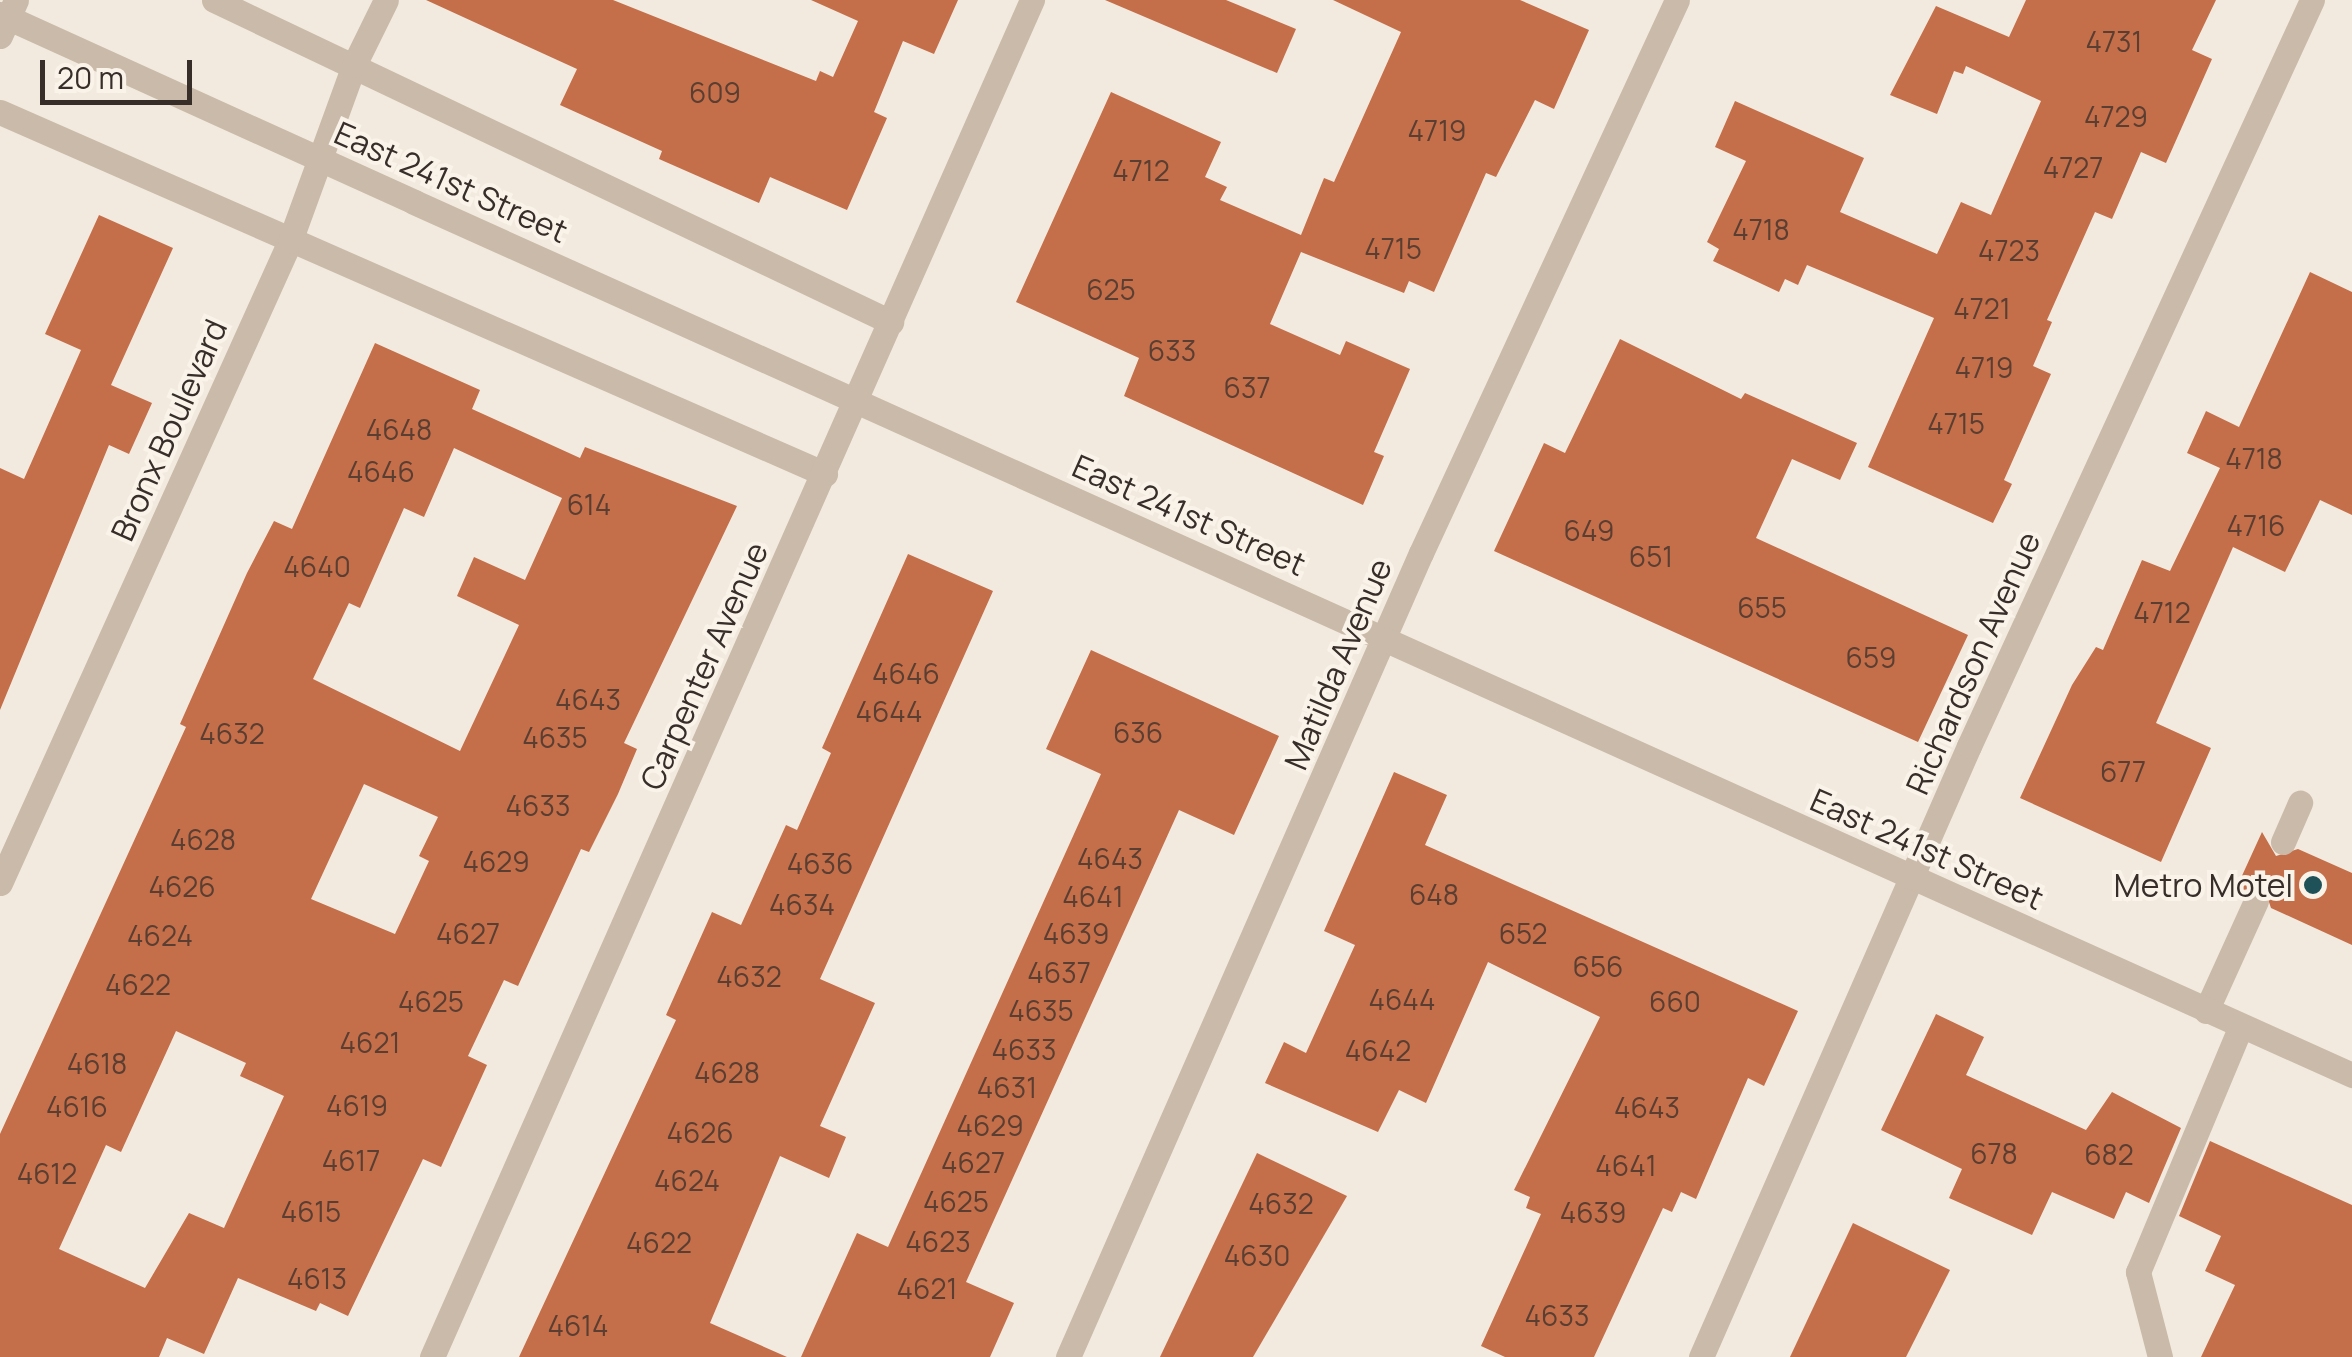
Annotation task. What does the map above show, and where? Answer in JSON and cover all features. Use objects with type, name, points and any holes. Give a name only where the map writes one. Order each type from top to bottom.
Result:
[{"type":"street","points":[[0,36],[16,0]]},
{"type":"street","name":"East 241st Street","points":[[214,0],[891,322]]},
{"type":"street","name":"Bronx Boulevard","points":[[0,883],[290,241],[354,65],[386,0]]},
{"type":"street","name":"Carpenter Avenue","points":[[432,1357],[826,474],[1032,0]]},
{"type":"street","name":"Matilda Avenue","points":[[1068,1357],[1384,639],[1677,0]]},
{"type":"street","name":"Richardson Avenue","points":[[1701,1357],[1912,878],[2312,0]]},
{"type":"street","name":"East 241st Street","points":[[0,14],[2352,1076]]},
{"type":"street","points":[[0,112],[826,474]]},
{"type":"street","points":[[2282,842],[2300,804]]},
{"type":"street","points":[[2206,1011],[2256,901]]},
{"type":"street","points":[[2160,1357],[2138,1272],[2241,1026]]},
{"type":"building","points":[[426,0],[613,0],[816,81],[820,71],[833,77],[858,21],[811,0],[958,0],[934,54],[903,41],[874,112],[887,118],[847,210],[770,177],[759,203],[659,159],[662,151],[560,105],[577,69]]},
{"type":"building","points":[[1105,0],[1226,0],[1296,29],[1277,73]]},
{"type":"building","points":[[1333,0],[1520,0],[1589,30],[1554,109],[1535,100],[1496,177],[1486,173],[1434,292],[1409,281],[1404,293],[1301,252],[1270,324],[1340,355],[1346,341],[1410,369],[1374,452],[1384,456],[1363,505],[1124,396],[1139,358],[1016,302],[1111,92],[1221,142],[1205,177],[1227,187],[1220,200],[1301,235],[1324,178],[1334,182],[1401,32]]},
{"type":"building","points":[[2026,0],[2216,0],[2192,50],[2212,59],[2166,163],[2141,152],[2112,219],[2095,212],[2047,320],[2052,322],[2033,366],[2051,374],[2004,480],[2012,484],[1993,523],[1868,467],[1934,318],[1807,265],[1798,285],[1785,279],[1779,292],[1713,261],[1719,249],[1707,242],[1746,161],[1715,147],[1735,101],[1864,158],[1840,212],[1937,254],[1961,202],[1991,215],[2041,101],[1966,66],[1963,74],[1954,71],[1937,114],[1890,95],[1936,6],[2009,37]]},
{"type":"building","points":[[99,215],[173,248],[111,385],[152,403],[129,454],[109,445],[0,710],[0,468],[24,479],[81,350],[45,334]]},
{"type":"building","points":[[2310,272],[2352,292],[2352,515],[2320,500],[2285,572],[2233,547],[2156,723],[2211,748],[2161,862],[2020,798],[2072,685],[2096,647],[2103,650],[2142,560],[2170,571],[2220,468],[2187,453],[2206,411],[2239,427]]},
{"type":"building","points":[[1620,339],[1741,399],[1745,393],[1857,443],[1840,480],[1792,459],[1756,538],[1968,635],[1918,742],[1494,551],[1544,443],[1565,453]]},
{"type":"building","points":[[375,343],[480,390],[472,409],[580,458],[585,447],[737,506],[624,743],[637,749],[618,794],[589,852],[581,849],[518,986],[504,980],[468,1056],[487,1065],[441,1167],[423,1159],[348,1316],[320,1303],[316,1311],[238,1278],[204,1354],[167,1338],[159,1357],[0,1357],[0,1134],[186,727],[180,724],[247,573],[274,521],[292,529]],"holes":[[[454,448],[562,498],[525,580],[474,557],[457,596],[519,625],[460,751],[313,679],[349,603],[360,608],[404,508],[424,517]],[[364,784],[438,817],[419,856],[429,861],[395,934],[311,899]],[[176,1031],[246,1063],[240,1076],[284,1096],[224,1228],[189,1213],[145,1288],[59,1249],[106,1145],[121,1152]]]},
{"type":"building","points":[[908,554],[993,591],[820,979],[875,1003],[820,1126],[846,1137],[829,1178],[780,1156],[710,1323],[787,1357],[519,1357],[676,1020],[666,1015],[712,912],[741,925],[786,825],[797,830],[831,753],[822,748]]},
{"type":"building","points":[[1091,650],[1279,736],[1234,835],[1179,810],[966,1282],[1014,1303],[990,1357],[801,1357],[857,1233],[888,1247],[1101,774],[1046,749]]},
{"type":"building","points":[[1394,772],[1447,795],[1425,845],[1798,1011],[1764,1086],[1748,1078],[1696,1199],[1681,1192],[1672,1212],[1663,1208],[1594,1357],[1505,1357],[1481,1346],[1541,1214],[1526,1208],[1530,1197],[1514,1190],[1600,1017],[1488,962],[1426,1103],[1399,1090],[1378,1132],[1265,1083],[1284,1042],[1306,1053],[1355,945],[1324,931]]},
{"type":"building","points":[[2262,832],[2276,856],[2298,849],[2352,873],[2352,945],[2271,908],[2264,887],[2235,891]]},
{"type":"building","points":[[1936,1014],[1984,1037],[1966,1075],[2086,1130],[2112,1092],[2181,1128],[2149,1203],[2126,1192],[2114,1219],[2052,1192],[2032,1235],[1949,1198],[1962,1169],[1881,1130]]},
{"type":"building","points":[[2210,1141],[2352,1205],[2352,1357],[2201,1357],[2235,1285],[2205,1271],[2221,1236],[2179,1216]]},
{"type":"building","points":[[1257,1153],[1347,1196],[1253,1357],[1160,1357]]},
{"type":"building","points":[[1853,1223],[1950,1270],[1906,1357],[1790,1357]]},
{"type":"place","name":"Metro Motel","points":[[2313,885]]}]
